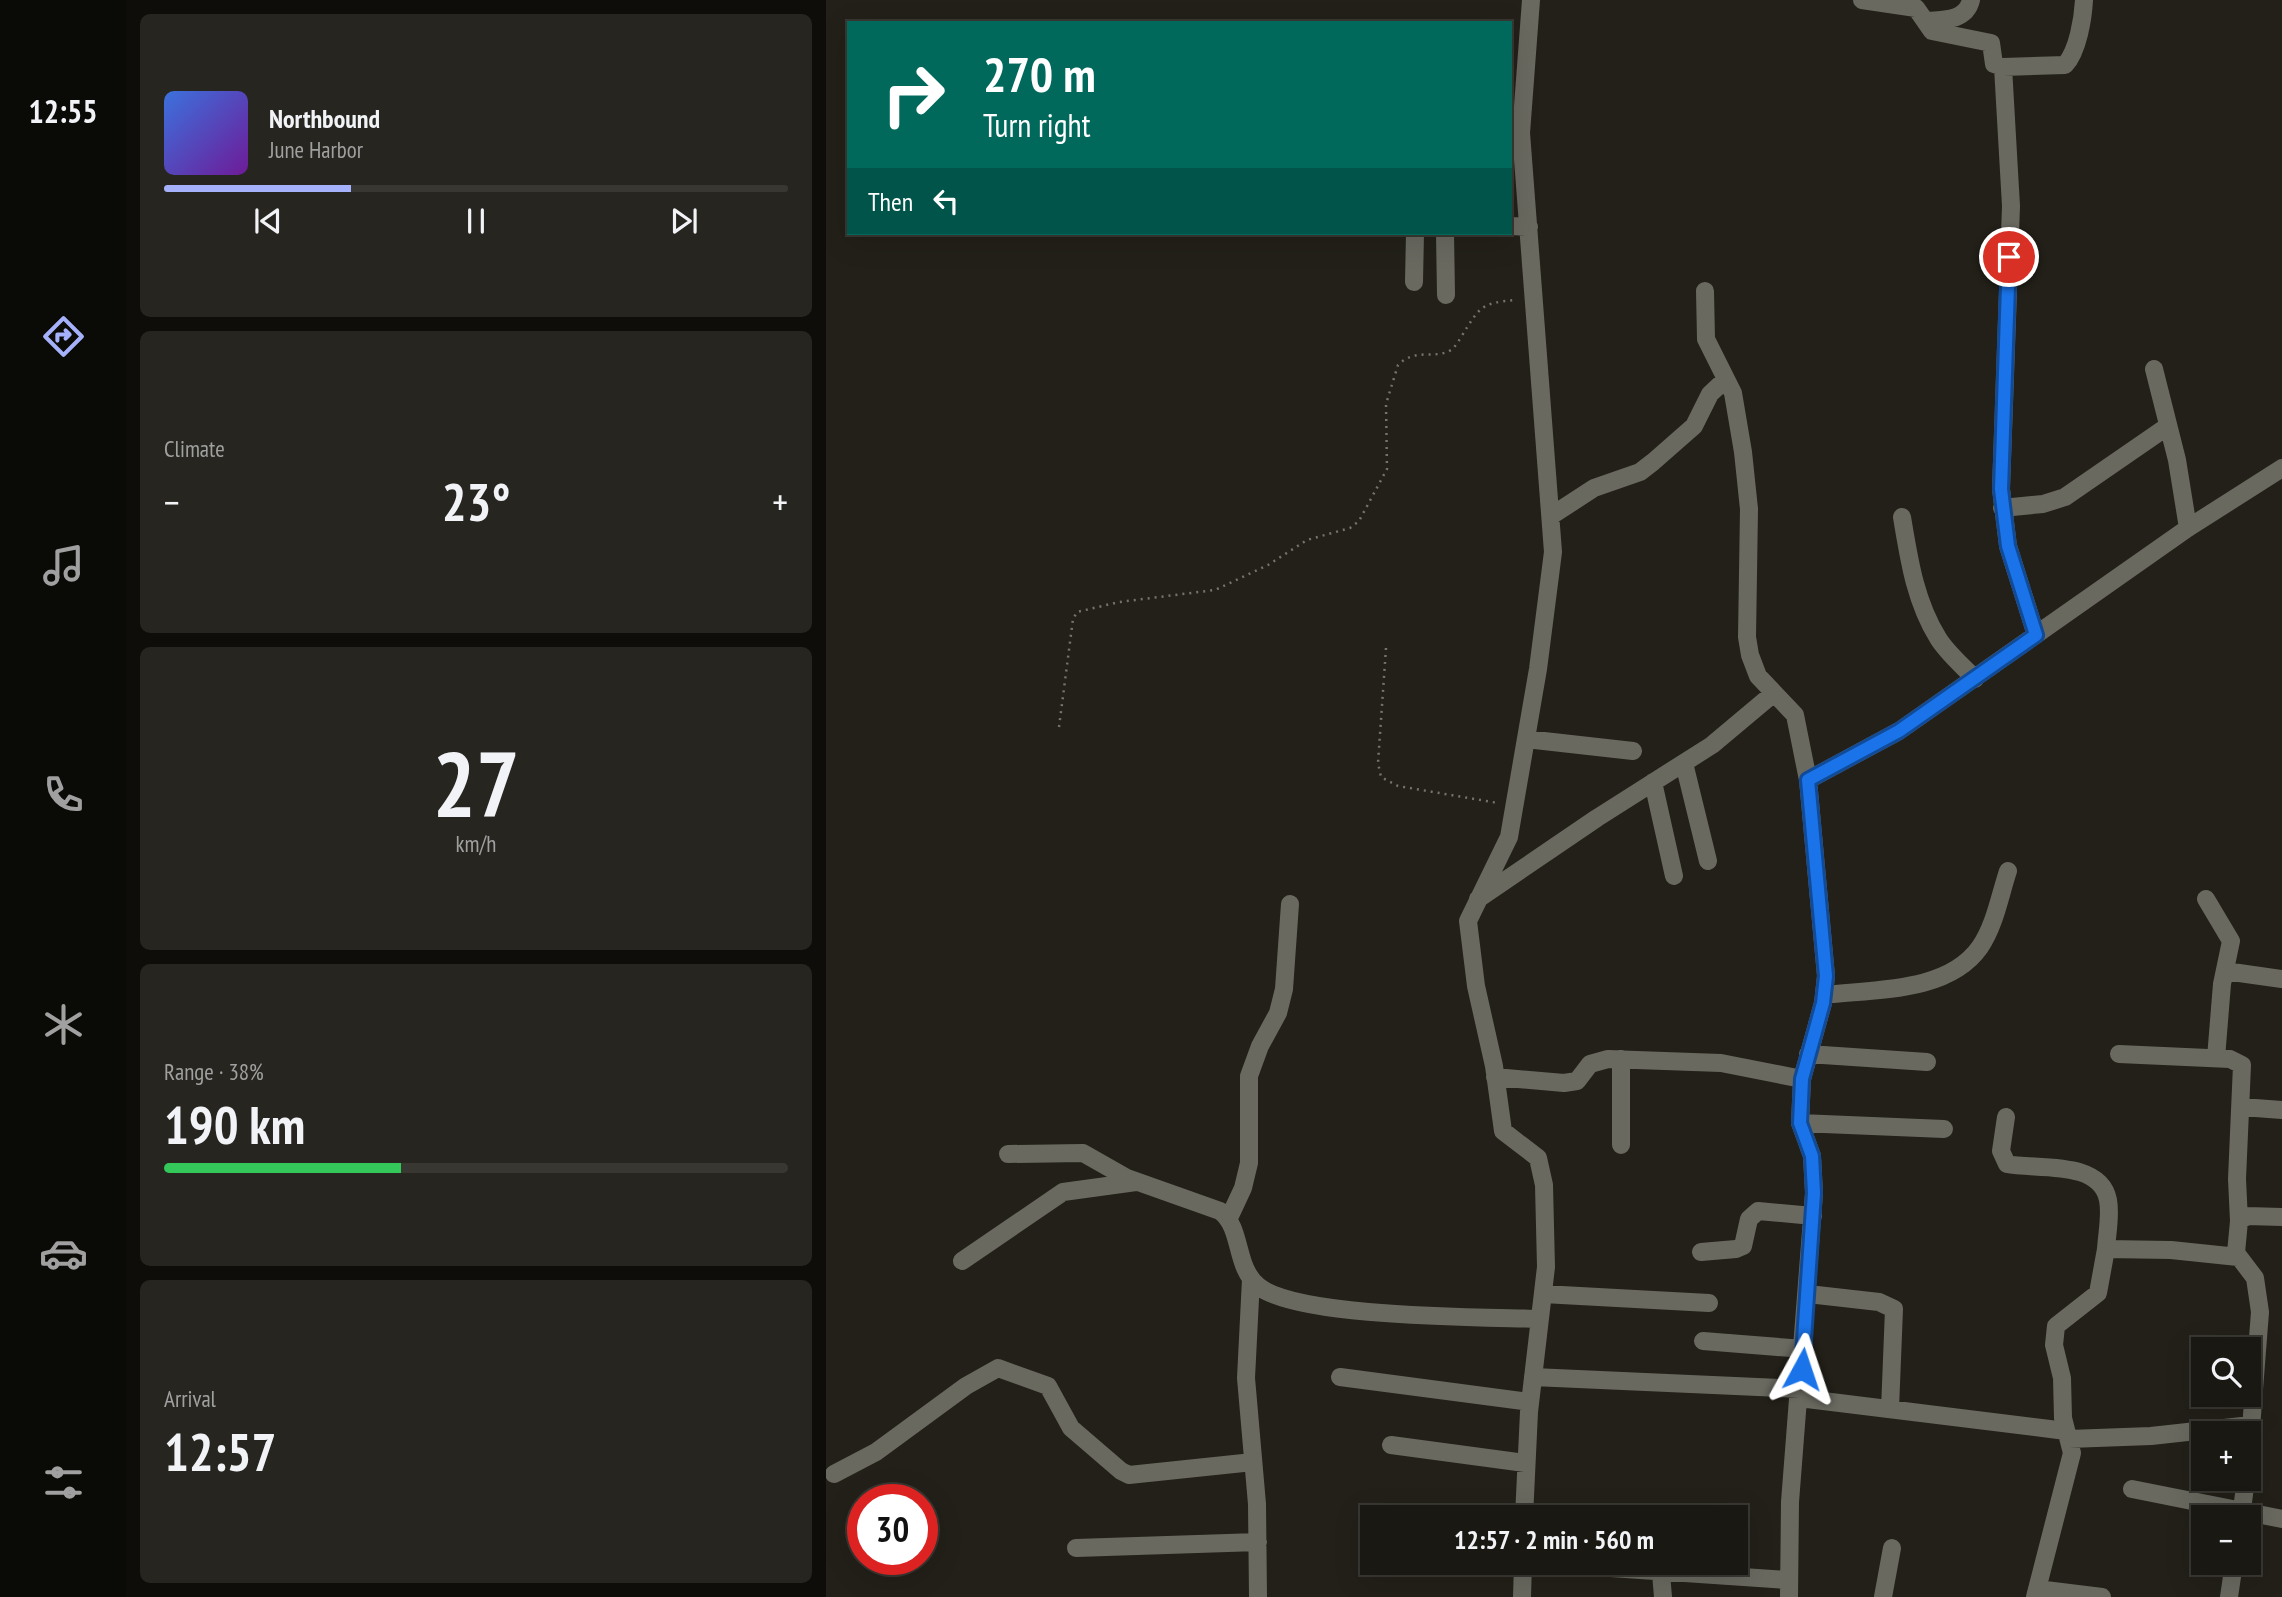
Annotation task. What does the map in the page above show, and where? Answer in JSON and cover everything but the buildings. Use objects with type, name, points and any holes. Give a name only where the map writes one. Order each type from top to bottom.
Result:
[{"type":"street","points":[[1524,1505],[1530,1402],[1546,1267],[1542,1165],[1538,1158],[1503,1131],[1476,986],[1468,921],[1505,848],[1515,806],[1551,577],[1551,516],[1521,121],[1531,0]]},
{"type":"street","points":[[1862,0],[1916,8],[1937,33],[1991,43],[1994,64],[2003,67],[2065,65],[2079,31],[2084,0]]},
{"type":"street","points":[[1926,22],[1958,17],[1969,7],[1971,0]]},
{"type":"street","points":[[2003,67],[2011,206],[2002,508],[2008,546],[2036,635]]},
{"type":"street","points":[[1512,226],[1530,227]]},
{"type":"street","points":[[1414,282],[1415,235]]},
{"type":"street","points":[[1445,235],[1446,295]]},
{"type":"street","points":[[1678,1575],[1788,1588],[1813,1216],[1814,1167],[1800,1123],[1802,1079],[1824,995],[1826,976],[1808,780],[1795,715],[1758,676],[1750,655],[1747,637],[1749,509],[1738,412],[1706,339],[1705,291]]},
{"type":"street","points":[[2154,369],[2188,528]]},
{"type":"street","points":[[1551,516],[1594,488],[1640,472],[1653,462],[1694,426],[1710,394],[1725,380]]},
{"type":"street","points":[[2002,508],[2043,504],[2065,497],[2168,426]]},
{"type":"street","points":[[1808,780],[1899,731],[2188,528],[2282,468]]},
{"type":"street","points":[[1902,517],[1911,574],[1931,625],[1948,650],[1975,679]]},
{"type":"street","points":[[1478,899],[1712,745],[1774,693]]},
{"type":"street","points":[[1526,739],[1633,751]]},
{"type":"street","points":[[1684,763],[1708,861]]},
{"type":"street","points":[[1653,782],[1674,876]]},
{"type":"street","points":[[1824,995],[1935,980],[1961,965],[1973,956],[1987,934],[2008,871]]},
{"type":"street","points":[[2206,899],[2230,935],[2216,1058]]},
{"type":"street","points":[[1290,904],[1284,989],[1278,1013],[1259,1046],[1249,1076],[1249,1163],[1243,1188],[1228,1217],[1244,1269],[1261,1288],[1283,1298],[1326,1306],[1387,1312],[1540,1319]]},
{"type":"street","points":[[2225,971],[2282,979]]},
{"type":"street","points":[[1808,1054],[1927,1062]]},
{"type":"street","points":[[2119,1054],[2230,1059],[2242,1065],[2237,1179],[2239,1221],[2234,1243],[2238,1257],[2255,1278],[2260,1312],[2250,1421]]},
{"type":"street","points":[[1495,1077],[1564,1083],[1577,1081],[1597,1060],[1621,1059],[1721,1063],[1802,1079]]},
{"type":"street","points":[[1621,1059],[1621,1145]]},
{"type":"street","points":[[2242,1107],[2282,1110]]},
{"type":"street","points":[[2006,1117],[2001,1151],[2007,1164],[2081,1173],[2106,1192],[2108,1201],[2106,1249],[2098,1293],[2056,1326],[2054,1345],[2062,1378],[2067,1435],[2072,1453],[2036,1593],[2102,1597]]},
{"type":"street","points":[[1800,1123],[1944,1129]]},
{"type":"street","points":[[1008,1154],[1083,1153],[1139,1181],[1189,1198],[1228,1217]]},
{"type":"street","points":[[962,1261],[1063,1192],[1139,1181]]},
{"type":"street","points":[[1700,1252],[1736,1250],[1743,1246],[1749,1219],[1758,1212],[1813,1216]]},
{"type":"street","points":[[2239,1221],[2247,1216],[2282,1217]]},
{"type":"street","points":[[2106,1249],[2171,1250],[2238,1257]]},
{"type":"street","points":[[1251,1279],[1246,1378],[1258,1542],[1258,1597]]},
{"type":"street","points":[[1543,1294],[1709,1303]]},
{"type":"street","points":[[1808,1294],[1879,1302],[1894,1309],[1890,1409]]},
{"type":"street","points":[[1703,1341],[1804,1349]]},
{"type":"street","points":[[834,1474],[876,1452],[966,1385],[998,1368],[1048,1386],[1062,1416],[1071,1428],[1129,1475],[1253,1462]]},
{"type":"street","points":[[1340,1377],[1530,1402]]},
{"type":"street","points":[[1533,1377],[1800,1394],[2067,1435],[2151,1436],[2191,1432]]},
{"type":"street","points":[[1391,1445],[1525,1463]]},
{"type":"street","points":[[2132,1489],[2199,1505]]},
{"type":"street","points":[[2261,1517],[2282,1519]]},
{"type":"street","points":[[1076,1548],[1258,1542]]},
{"type":"street","points":[[1883,1597],[1892,1548]]},
{"type":"street","points":[[1522,1575],[1522,1597]]},
{"type":"street","points":[[1661,1575],[1663,1597]]},
{"type":"street","points":[[2229,1597],[2232,1575]]},
{"type":"path","points":[[1059,727],[1073,619],[1077,612],[1119,602],[1215,590],[1268,565],[1307,540],[1350,528],[1359,521],[1387,469],[1386,404],[1398,365],[1414,356],[1444,353],[1453,349],[1480,307],[1490,303],[1534,299]]},
{"type":"path","points":[[1386,649],[1378,763],[1381,777],[1398,786],[1515,806]]},
{"type":"route","points":[[1802,1369],[1814,1193],[1812,1156],[1800,1123],[1802,1079],[1826,988],[1808,780],[1899,731],[2036,635],[2008,546],[2003,519],[2001,489],[2009,257]]}]
